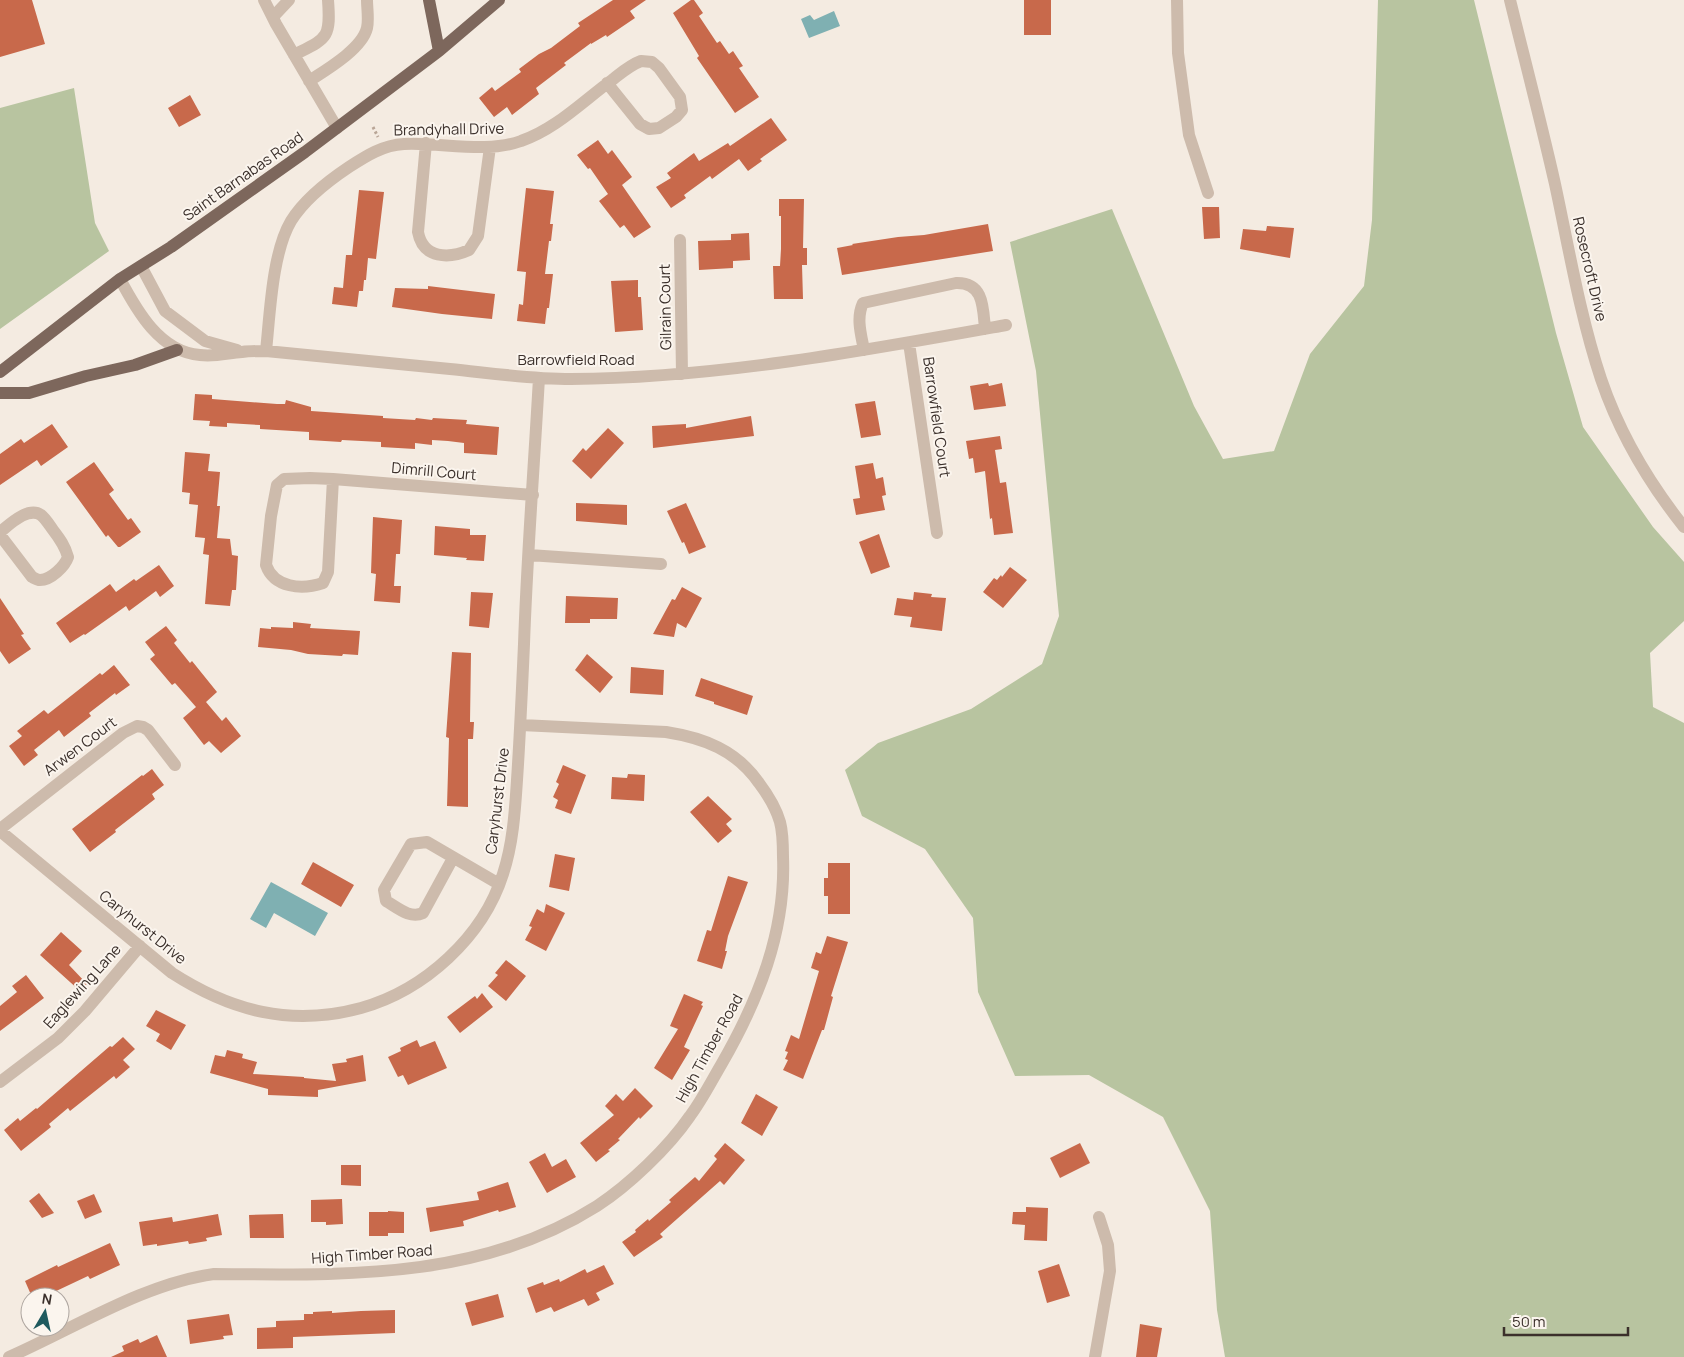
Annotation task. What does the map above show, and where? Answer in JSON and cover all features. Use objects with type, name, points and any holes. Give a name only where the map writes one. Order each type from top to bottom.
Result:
[{"type":"main road","points":[[429,0],[438,51]]},
{"type":"main road","name":"Saint Barnabas Road","points":[[0,372],[120,279],[297,158],[438,51],[499,0]]},
{"type":"main road","points":[[0,393],[29,393],[86,376],[135,365],[177,350]]},
{"type":"street","points":[[264,0],[337,128]]},
{"type":"street","points":[[273,17],[289,0]]},
{"type":"street","points":[[294,55],[320,42],[328,34],[330,19],[328,0]]},
{"type":"street","points":[[310,81],[338,62],[359,42],[367,28],[367,0]]},
{"type":"street","points":[[1177,0],[1178,53],[1190,135],[1208,193]]},
{"type":"street","name":"Rosecroft Drive","points":[[1510,0],[1546,141],[1586,324],[1602,381],[1618,421],[1636,455],[1661,496],[1684,527]]},
{"type":"street","name":"Brandyhall Drive","points":[[266,351],[277,263],[282,242],[292,221],[309,200],[334,177],[371,153],[390,146],[426,144],[490,147],[512,144],[534,136],[549,128],[608,84],[638,62],[652,62],[659,68],[680,97],[682,110],[676,117],[659,128],[649,129],[640,124],[608,84]]},
{"type":"street","points":[[426,144],[418,232],[420,241],[427,251],[453,256],[469,250],[478,236],[490,147]]},
{"type":"street","name":"Gilrain Court","points":[[680,240],[682,374]]},
{"type":"street","name":"Barrowfield Road","points":[[141,266],[165,311],[205,341],[242,352]]},
{"type":"street","name":"Barrowfield Road","points":[[120,279],[134,307],[156,333],[177,350],[206,356],[266,351],[539,378],[600,378],[682,374],[775,364],[909,343]]},
{"type":"street","points":[[864,350],[859,322],[860,310],[864,303],[956,283],[965,282],[977,291],[983,310],[985,329]]},
{"type":"street","name":"Barrowfield Court","points":[[937,533],[909,343],[1006,325]]},
{"type":"street","name":"Caryhurst Drive","points":[[0,830],[172,973],[197,989],[229,1004],[279,1015],[305,1017],[334,1014],[370,1006],[386,999],[420,980],[443,963],[477,924],[499,884],[512,833],[521,725],[539,378]]},
{"type":"street","name":"Dimrill Court","points":[[333,479],[328,572],[323,584],[312,587],[282,584],[268,572],[266,565],[271,516],[277,485],[284,479],[333,479],[533,495]]},
{"type":"street","points":[[32,513],[41,515],[65,546],[68,557],[65,565],[49,578],[40,580],[32,577],[24,569],[0,534],[21,516],[32,513]]},
{"type":"street","points":[[529,556],[661,564]]},
{"type":"street","name":"High Timber Road","points":[[9,1357],[140,1295],[202,1276],[214,1274],[293,1275],[396,1271],[459,1262],[514,1246],[564,1224],[616,1193],[634,1178],[690,1117],[730,1050],[758,994],[773,945],[780,917],[784,882],[783,840],[774,805],[753,774],[742,764],[716,745],[683,734],[521,725]]},
{"type":"street","name":"Arwen Court","points":[[0,830],[108,744],[137,726],[148,730],[175,765]]},
{"type":"street","points":[[453,858],[423,913],[417,916],[410,915],[386,901],[384,890],[412,844],[426,842],[499,884]]},
{"type":"street","name":"Eaglewing Lane","points":[[0,1082],[58,1038],[85,1011],[140,946]]},
{"type":"street","points":[[1095,1357],[1110,1271],[1108,1245],[1099,1217]]},
{"type":"green space","points":[[1378,0],[1474,0],[1556,333],[1583,427],[1653,527],[1684,562],[1684,621],[1650,653],[1653,707],[1684,723],[1684,1357],[1225,1357],[1217,1310],[1210,1211],[1163,1117],[1089,1075],[1015,1076],[978,992],[973,918],[925,849],[862,816],[845,770],[878,743],[971,709],[1042,664],[1059,616],[1036,371],[1010,242],[1112,209],[1194,406],[1223,459],[1274,451],[1310,354],[1364,286],[1372,220]]},
{"type":"green space","points":[[74,88],[95,223],[109,251],[0,329],[0,108]]},
{"type":"water","points":[[834,11],[840,26],[809,38],[801,19],[810,15],[814,20]]},
{"type":"water","points":[[271,882],[328,913],[315,936],[274,913],[266,928],[250,919]]},
{"type":"building","points":[[0,0],[32,0],[45,44],[0,57]]},
{"type":"building","points":[[613,0],[646,0],[630,11],[635,18],[607,37],[606,35],[591,43],[564,63],[566,65],[536,88],[539,94],[512,115],[507,107],[494,117],[479,98],[492,87],[495,91],[521,72],[519,69],[580,26],[578,23]]},
{"type":"building","points":[[691,0],[694,0],[703,13],[699,16],[717,43],[720,41],[729,54],[733,51],[743,66],[739,68],[759,97],[735,113],[697,58],[699,56],[673,13]]},
{"type":"building","points":[[1024,0],[1051,0],[1051,35],[1024,35]]},
{"type":"building","points":[[190,95],[201,115],[179,127],[168,108]]},
{"type":"building","points":[[771,118],[787,140],[760,159],[762,161],[748,171],[739,159],[712,179],[710,176],[684,195],[686,198],[671,208],[656,187],[671,178],[667,173],[694,153],[699,161],[728,143],[730,146]]},
{"type":"building","points":[[598,140],[608,154],[612,150],[632,177],[622,185],[651,227],[634,238],[624,225],[620,228],[599,201],[608,194],[590,168],[588,169],[577,155]]},
{"type":"building","points":[[526,188],[554,191],[550,224],[553,224],[545,274],[553,274],[545,324],[517,321],[519,304],[523,305],[526,272],[517,271]]},
{"type":"building","points":[[359,190],[384,192],[376,259],[368,258],[366,280],[364,280],[363,291],[359,291],[357,307],[332,304],[334,287],[343,288],[346,255],[352,255]]},
{"type":"building","points":[[779,199],[804,199],[803,248],[807,248],[807,265],[802,265],[803,299],[774,299],[773,266],[780,266],[781,249]]},
{"type":"building","points":[[1202,207],[1219,207],[1220,238],[1204,239]]},
{"type":"building","points":[[988,224],[993,251],[842,275],[837,248],[852,244],[924,235]]},
{"type":"building","points":[[1267,226],[1294,228],[1290,258],[1240,249],[1243,229],[1266,231]]},
{"type":"building","points":[[749,233],[750,260],[733,261],[733,268],[699,270],[698,241],[731,240],[731,234]]},
{"type":"building","points":[[638,280],[638,297],[641,297],[643,330],[615,332],[611,281]]},
{"type":"building","points":[[428,286],[495,294],[492,319],[392,307],[395,288],[428,289]]},
{"type":"building","points":[[988,383],[989,386],[1002,383],[1006,406],[974,410],[970,386]]},
{"type":"building","points":[[195,394],[212,395],[212,399],[277,404],[285,404],[286,400],[311,407],[311,411],[383,416],[383,418],[467,420],[466,424],[499,427],[497,455],[464,453],[464,443],[448,441],[432,440],[432,445],[415,443],[415,449],[381,447],[381,442],[309,440],[309,432],[260,429],[260,425],[227,423],[227,427],[209,426],[210,421],[193,420]]},
{"type":"building","points":[[875,401],[881,435],[861,438],[855,404]]},
{"type":"building","points":[[751,416],[754,436],[653,448],[652,426],[686,424],[686,428]]},
{"type":"building","points":[[52,424],[68,447],[41,466],[37,460],[0,485],[0,454],[21,439],[24,443]]},
{"type":"building","points":[[608,428],[624,443],[591,479],[572,461],[583,448],[586,451]]},
{"type":"building","points":[[1000,436],[1002,449],[995,450],[1000,483],[1006,482],[1013,533],[994,535],[992,518],[990,519],[985,471],[975,473],[973,458],[969,459],[966,441]]},
{"type":"building","points":[[185,452],[210,454],[208,471],[220,472],[217,506],[220,506],[217,538],[230,539],[232,555],[238,556],[236,590],[232,590],[230,606],[205,604],[209,555],[203,554],[205,538],[195,537],[198,505],[189,504],[190,493],[182,492]]},
{"type":"building","points":[[94,462],[114,490],[109,494],[128,520],[131,518],[141,532],[120,547],[108,535],[106,537],[66,482]]},
{"type":"building","points":[[873,463],[876,479],[883,477],[886,495],[882,496],[885,510],[856,515],[853,499],[860,498],[855,466]]},
{"type":"building","points":[[576,503],[627,505],[627,525],[576,521]]},
{"type":"building","points":[[686,503],[706,547],[689,554],[667,511]]},
{"type":"building","points":[[373,517],[402,520],[400,554],[396,554],[394,586],[401,586],[400,603],[374,601],[376,574],[371,573]]},
{"type":"building","points":[[435,526],[470,529],[470,535],[486,535],[484,561],[434,555]]},
{"type":"building","points":[[879,534],[890,567],[871,574],[859,542]]},
{"type":"building","points":[[159,565],[174,586],[160,597],[156,591],[129,611],[126,606],[85,635],[70,643],[56,623],[110,584],[116,592]]},
{"type":"building","points":[[1010,567],[1027,580],[1003,608],[983,592],[994,578],[997,580],[1001,575],[1002,577]]},
{"type":"building","points":[[682,587],[702,598],[686,628],[677,623],[674,637],[653,634],[672,599],[675,600]]},
{"type":"building","points":[[471,592],[493,593],[489,628],[469,626]]},
{"type":"building","points":[[914,592],[932,594],[931,597],[946,598],[942,631],[910,627],[912,617],[894,615],[897,598],[913,600]]},
{"type":"building","points":[[566,596],[618,598],[617,619],[590,619],[590,623],[565,623]]},
{"type":"building","points":[[0,598],[24,634],[21,635],[31,649],[9,664],[0,651]]},
{"type":"building","points":[[293,622],[311,624],[310,628],[360,631],[358,655],[308,654],[291,650],[258,647],[260,628],[293,628]]},
{"type":"building","points":[[166,626],[177,640],[174,643],[190,663],[192,661],[217,692],[206,702],[222,721],[226,717],[241,736],[221,753],[209,741],[204,745],[183,718],[196,707],[175,683],[172,685],[150,659],[155,655],[145,642]]},
{"type":"building","points":[[452,652],[471,653],[470,722],[474,722],[473,739],[468,739],[468,807],[447,806],[449,738],[446,737]]},
{"type":"building","points":[[587,654],[613,677],[600,693],[575,670]]},
{"type":"building","points":[[114,665],[130,685],[116,695],[115,693],[89,713],[91,716],[64,737],[59,730],[34,750],[38,755],[24,766],[9,746],[22,736],[17,731],[44,710],[48,714],[100,673],[102,675]]},
{"type":"building","points":[[631,667],[664,670],[663,695],[630,693]]},
{"type":"building","points":[[701,678],[753,696],[747,715],[695,696]]},
{"type":"building","points":[[563,765],[586,775],[571,814],[555,808],[558,800],[553,797],[559,784],[556,782]]},
{"type":"building","points":[[152,769],[164,785],[152,794],[155,799],[90,852],[72,829]]},
{"type":"building","points":[[628,774],[645,775],[644,801],[611,799],[612,777],[627,778]]},
{"type":"building","points":[[708,796],[732,819],[726,824],[732,831],[718,843],[690,812]]},
{"type":"building","points":[[555,854],[575,858],[569,891],[549,887]]},
{"type":"building","points":[[313,862],[354,885],[341,907],[301,884]]},
{"type":"building","points":[[828,863],[850,863],[850,914],[828,914],[828,896],[824,896],[824,878],[828,878]]},
{"type":"building","points":[[728,876],[748,882],[728,936],[725,951],[727,951],[722,969],[697,961],[707,930],[711,931]]},
{"type":"building","points":[[546,904],[565,913],[546,951],[525,940],[532,927],[529,926],[537,909],[544,913]]},
{"type":"building","points":[[61,932],[82,951],[69,965],[87,984],[80,991],[40,955]]},
{"type":"building","points":[[827,936],[848,942],[831,996],[833,997],[824,1030],[822,1030],[803,1079],[783,1070],[788,1060],[785,1059],[788,1052],[785,1051],[791,1035],[799,1039],[819,971],[811,968],[816,952],[821,954]]},
{"type":"building","points":[[506,960],[526,976],[506,1001],[488,986],[498,975],[495,973]]},
{"type":"building","points":[[26,975],[44,998],[0,1031],[0,1006],[17,992],[12,986]]},
{"type":"building","points":[[482,993],[493,1007],[460,1033],[447,1017],[475,996],[477,999]]},
{"type":"building","points":[[684,994],[703,1002],[701,1005],[703,1006],[684,1047],[690,1050],[672,1080],[654,1068],[678,1029],[670,1026]]},
{"type":"building","points":[[156,1010],[186,1025],[171,1050],[156,1041],[160,1034],[146,1026]]},
{"type":"building","points":[[123,1037],[135,1049],[123,1060],[130,1067],[116,1079],[114,1076],[70,1111],[68,1108],[49,1124],[51,1127],[21,1151],[4,1130],[18,1118],[20,1121],[37,1109]]},
{"type":"building","points":[[417,1040],[420,1047],[435,1041],[447,1068],[408,1085],[403,1075],[398,1077],[388,1057],[401,1051],[400,1048]]},
{"type":"building","points":[[227,1050],[243,1054],[242,1058],[257,1062],[253,1074],[336,1081],[332,1064],[347,1062],[346,1059],[363,1055],[366,1081],[318,1090],[318,1097],[268,1095],[268,1089],[210,1073],[215,1055],[225,1057]]},
{"type":"building","points":[[635,1088],[653,1106],[640,1119],[639,1117],[618,1139],[620,1140],[608,1150],[610,1151],[596,1162],[580,1143],[614,1115],[605,1106],[616,1094],[623,1101]]},
{"type":"building","points":[[756,1094],[778,1107],[762,1136],[741,1123]]},
{"type":"building","points":[[725,1143],[745,1160],[724,1185],[720,1181],[660,1234],[663,1237],[634,1257],[622,1242],[671,1202],[669,1200],[695,1177],[699,1181],[717,1159],[714,1156]]},
{"type":"building","points":[[1080,1143],[1090,1163],[1060,1178],[1050,1158]]},
{"type":"building","points":[[545,1153],[552,1167],[566,1159],[576,1177],[547,1193],[529,1162]]},
{"type":"building","points":[[341,1165],[361,1165],[361,1186],[341,1185]]},
{"type":"building","points":[[508,1182],[516,1207],[499,1212],[498,1210],[463,1221],[464,1226],[430,1232],[426,1208],[479,1200],[477,1192]]},
{"type":"building","points":[[39,1193],[54,1213],[42,1218],[29,1201]]},
{"type":"building","points":[[94,1194],[102,1212],[85,1219],[77,1201]]},
{"type":"building","points":[[342,1199],[343,1224],[326,1225],[326,1222],[311,1222],[311,1200]]},
{"type":"building","points":[[1026,1207],[1048,1208],[1047,1241],[1024,1240],[1025,1225],[1012,1224],[1013,1212],[1026,1212]]},
{"type":"building","points":[[369,1212],[404,1212],[404,1233],[388,1233],[388,1236],[369,1236]]},
{"type":"building","points":[[218,1214],[222,1235],[206,1238],[207,1241],[189,1244],[188,1241],[157,1246],[157,1244],[143,1246],[139,1222],[172,1217],[173,1222]]},
{"type":"building","points":[[283,1214],[284,1238],[250,1238],[249,1215]]},
{"type":"building","points":[[110,1243],[120,1265],[90,1279],[88,1276],[65,1287],[28,1287],[25,1281],[57,1265],[58,1267]]},
{"type":"building","points":[[1059,1264],[1070,1296],[1047,1303],[1038,1271]]},
{"type":"building","points":[[604,1265],[614,1284],[596,1293],[600,1300],[588,1306],[584,1299],[554,1312],[551,1307],[536,1313],[527,1288],[543,1282],[544,1285],[559,1279],[560,1282],[585,1269],[587,1273]]},
{"type":"building","points":[[498,1294],[504,1317],[472,1326],[465,1303]]},
{"type":"building","points":[[395,1310],[395,1333],[293,1337],[293,1348],[257,1349],[257,1328],[276,1327],[276,1321],[304,1320],[304,1314],[313,1314],[313,1312]]},
{"type":"building","points":[[229,1314],[233,1335],[223,1336],[224,1339],[190,1344],[187,1320]]},
{"type":"building","points":[[1140,1324],[1162,1328],[1157,1357],[1136,1357]]},
{"type":"building","points":[[157,1335],[167,1357],[111,1357],[124,1351],[122,1346],[138,1339],[140,1343]]}]
